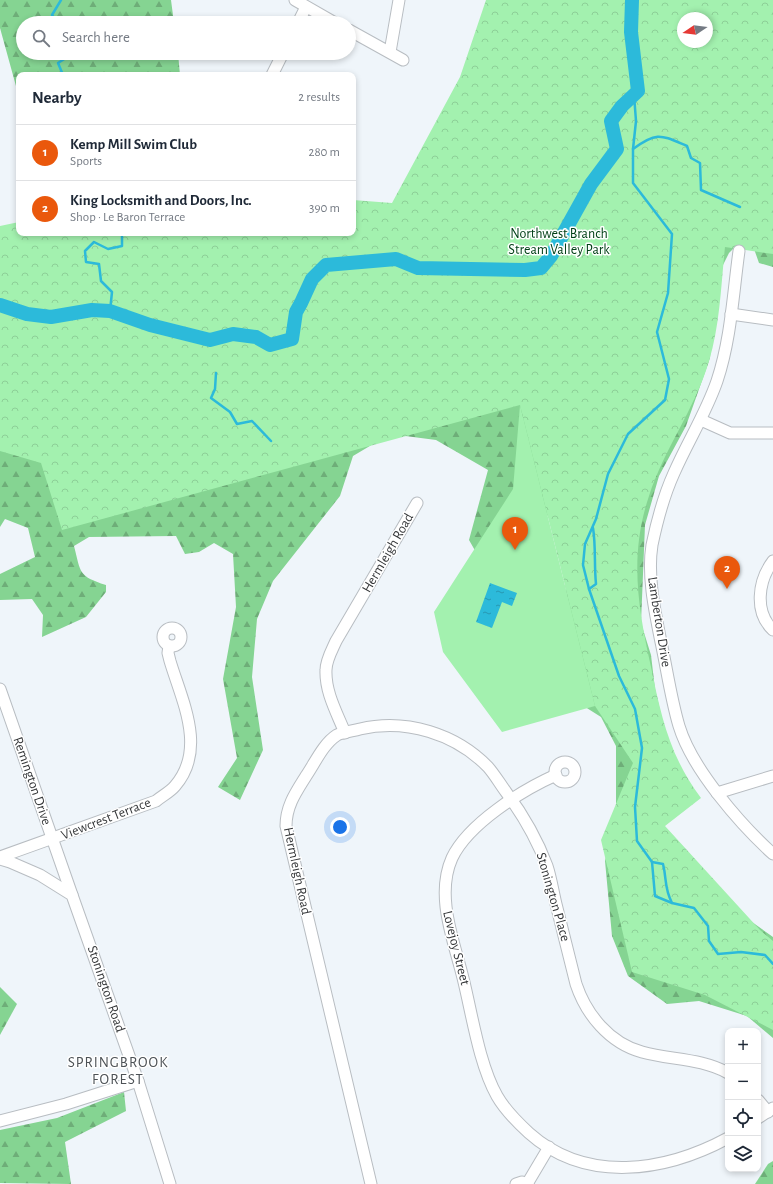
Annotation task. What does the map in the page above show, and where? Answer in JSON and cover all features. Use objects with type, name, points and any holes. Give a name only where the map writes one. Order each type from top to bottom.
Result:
[{"type":"street","points":[[295,0],[322,16]]},
{"type":"street","points":[[390,52],[399,0]]},
{"type":"street","points":[[302,16],[306,7]]},
{"type":"street","points":[[356,34],[403,60]]},
{"type":"street","points":[[274,72],[280,60]]},
{"type":"street","name":"Lamberton Drive","points":[[739,251],[726,347],[717,380],[701,420],[674,472],[665,494],[652,545],[651,568],[656,618],[678,725],[686,746],[698,767],[717,793],[773,854]]},
{"type":"street","points":[[731,314],[773,320]]},
{"type":"street","points":[[701,420],[730,433],[773,433]]},
{"type":"street","name":"Hermleigh Road","points":[[371,1184],[286,826],[289,806],[296,792],[325,747],[337,735],[345,733],[329,695],[326,670],[328,660],[336,641],[417,503]]},
{"type":"street","points":[[773,561],[768,567],[760,590],[762,615],[773,630]]},
{"type":"street","name":"Viewcrest Terrace","points":[[53,839],[156,801],[174,787],[185,772],[191,752],[192,740],[188,720],[168,653],[170,646]]},
{"type":"street","name":"Remington Drive","points":[[0,689],[72,895]]},
{"type":"street","name":"Stonington Place","points":[[345,733],[371,727],[392,726],[414,728],[437,734],[462,746],[489,768],[513,801],[534,834],[547,867],[580,997],[591,1016],[605,1031],[625,1045],[641,1052],[702,1062],[725,1072]]},
{"type":"street","name":"Lovejoy Street","points":[[556,775],[542,781],[486,818],[467,835],[460,843],[450,866],[446,884],[445,905],[485,1070],[497,1096],[516,1121],[535,1138],[549,1148],[584,1163],[618,1169],[639,1168],[681,1159],[725,1139]]},
{"type":"street","points":[[717,793],[773,776]]},
{"type":"street","points":[[0,858],[53,839]]},
{"type":"street","points":[[0,858],[40,875],[72,895]]},
{"type":"street","name":"Stonington Road","points":[[72,895],[138,1081],[170,1184]]},
{"type":"street","points":[[0,1121],[66,1104],[138,1081]]},
{"type":"street","points":[[761,1102],[770,1110],[761,1116]]},
{"type":"street","points":[[516,1184],[522,1182],[527,1184],[549,1148]]},
{"type":"green space","points":[[0,0],[171,0],[173,16],[16,16],[16,60],[179,60],[180,72],[16,72],[16,86],[0,28]]},
{"type":"green space","name":"Northwest Branch Stream Valley Park","points":[[486,0],[773,0],[773,254],[725,247],[718,319],[713,347],[696,396],[655,479],[643,518],[637,560],[639,603],[642,624],[663,719],[674,751],[690,783],[701,798],[665,826],[760,930],[773,941],[773,1030],[705,995],[632,972],[601,840],[633,763],[595,706],[520,405],[62,530],[41,463],[0,451],[0,226],[16,223],[16,236],[356,236],[356,200],[392,203],[460,77]]},
{"type":"green space","name":"Northwest Branch Stream Valley Park","points":[[773,0],[773,267],[759,263],[753,246],[743,244],[733,249],[729,253],[717,277],[710,358],[686,426],[659,476],[645,525],[641,623],[651,655],[655,689],[675,774],[657,825],[742,915],[773,937],[773,1038],[747,1016],[699,1001],[667,1004],[628,976],[612,936],[605,861],[616,815],[616,746],[601,717],[582,705],[558,534],[542,506],[477,554],[469,540],[488,470],[436,440],[390,434],[353,456],[340,496],[273,581],[257,619],[252,677],[263,750],[240,800],[218,787],[237,758],[223,679],[236,607],[233,554],[214,543],[199,552],[185,554],[176,536],[89,537],[74,546],[78,562],[85,576],[106,585],[106,592],[86,617],[42,637],[43,615],[32,599],[0,600],[0,574],[35,557],[28,528],[5,519],[0,527],[0,323],[203,347],[641,25],[677,18],[677,48],[713,48],[713,12],[710,12]]},
{"type":"green space","points":[[520,405],[595,706],[502,732],[443,652],[434,612],[513,489]]},
{"type":"green space","points":[[0,987],[17,1004],[0,1035]]},
{"type":"green space","points":[[124,1092],[126,1111],[65,1142],[71,1184],[0,1183],[0,1130],[57,1118]]},
{"type":"green space","points":[[773,1161],[773,1184],[755,1184],[768,1164]]},
{"type":"water","points":[[490,583],[517,593],[512,606],[502,602],[492,628],[476,622]]},
{"type":"waterway","points":[[53,16],[61,0]]},
{"type":"waterway","points":[[0,305],[27,314],[51,317],[92,310],[110,311],[150,325],[210,340],[233,334],[256,337],[270,345],[292,339],[296,312],[312,279],[326,265],[396,259],[418,268],[525,270],[541,268],[551,256],[591,184],[617,149],[611,121],[622,106],[638,91],[631,32],[632,0]]},
{"type":"waterway","points":[[62,72],[58,63],[63,60]]},
{"type":"waterway","points":[[634,95],[636,121],[633,149],[633,183],[672,234],[668,293],[657,332],[669,379],[665,400],[628,434],[608,474],[596,519],[585,544],[583,565],[589,589],[619,676],[635,709],[642,748],[635,807],[637,841],[652,862],[655,896],[672,903],[694,908],[708,926],[709,941],[718,954],[741,952],[765,955],[773,964]]},
{"type":"waterway","points":[[633,149],[641,143],[654,137],[665,137],[687,146],[691,158],[700,163],[701,190],[740,207]]},
{"type":"waterway","points":[[110,311],[112,292],[101,281],[99,264],[86,262],[85,251],[94,242],[108,249],[122,246],[122,236]]},
{"type":"waterway","points":[[216,373],[215,389],[211,398],[230,412],[237,424],[252,421],[271,441]]},
{"type":"waterway","points":[[589,589],[596,584],[593,528]]},
{"type":"waterway","points":[[652,862],[663,864],[669,898],[672,903]]},
{"type":"place","name":"Kemp Mill Swim Club","points":[[515,550]]},
{"type":"place","name":"King Locksmith and Doors, Inc.","points":[[727,589]]},
{"type":"district","name":"SPRINGBROOK FOREST","points":[[118,1070]]}]
